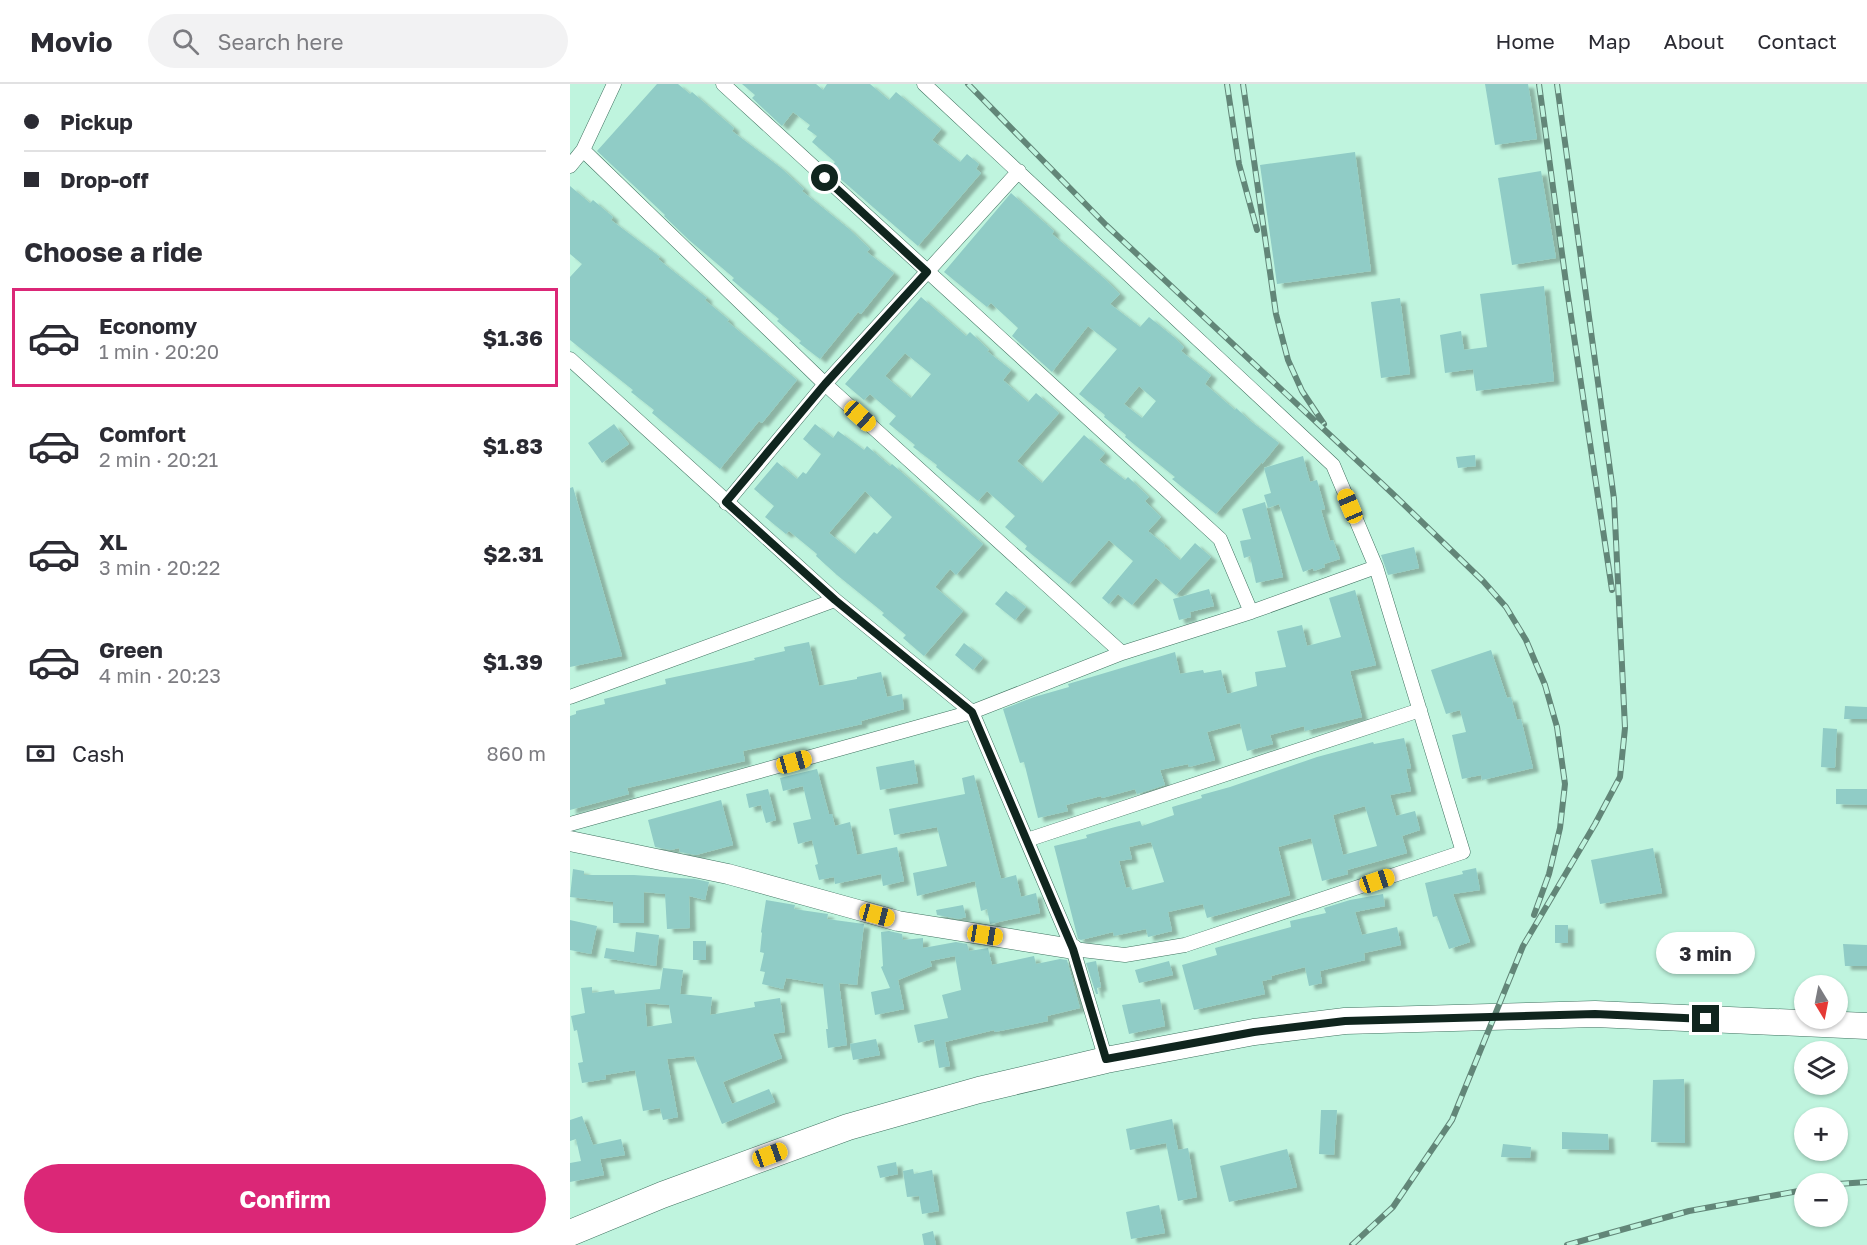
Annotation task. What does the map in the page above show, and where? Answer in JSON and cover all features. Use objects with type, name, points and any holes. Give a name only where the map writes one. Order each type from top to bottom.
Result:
[{"type":"highway","points":[[570,1233],[662,1195],[848,1127],[979,1090],[1106,1059],[1254,1032],[1345,1021],[1595,1014],[1867,1026]]},
{"type":"street","points":[[570,166],[583,150],[614,84]]},
{"type":"street","points":[[723,84],[1220,539],[1251,612]]},
{"type":"street","points":[[571,835],[728,874],[898,921],[1125,955],[1185,945],[1463,852],[1376,567],[1333,465],[924,84]]},
{"type":"street","points":[[583,150],[825,384],[1122,652]]},
{"type":"street","points":[[726,502],[825,384],[1018,171]]},
{"type":"street","points":[[570,358],[835,600],[972,712],[1073,949],[1106,1059]]},
{"type":"street","points":[[571,835],[972,712],[1122,652],[1251,612],[1376,567]]},
{"type":"street","points":[[570,697],[835,600]]},
{"type":"street","points":[[1027,840],[1420,710]]},
{"type":"building","points":[[657,84],[678,84],[690,94],[692,92],[734,128],[732,131],[781,168],[804,189],[802,191],[870,249],[867,252],[894,273],[861,314],[858,312],[820,359],[799,343],[801,341],[777,321],[779,319],[732,280],[734,278],[689,240],[597,151]]},
{"type":"building","points":[[742,84],[816,84],[823,90],[827,84],[870,84],[889,100],[896,92],[941,129],[932,140],[960,162],[967,154],[979,164],[976,169],[981,173],[918,246],[829,169],[835,162],[812,142],[817,136],[807,129],[810,125],[793,112],[782,126],[752,98],[755,95]]},
{"type":"building","points":[[1485,84],[1528,84],[1537,139],[1495,145]]},
{"type":"building","points":[[1355,152],[1371,271],[1277,284],[1260,165]]},
{"type":"building","points":[[1541,171],[1556,258],[1512,265],[1498,178]]},
{"type":"building","points":[[570,186],[590,203],[593,200],[613,217],[611,220],[660,257],[658,259],[707,298],[705,300],[729,320],[727,321],[797,380],[762,423],[759,421],[720,469],[652,413],[654,410],[631,392],[633,390],[570,340],[570,277],[582,264],[570,254]]},
{"type":"building","points":[[1011,193],[1054,231],[1052,234],[1120,294],[1110,304],[1140,327],[1149,317],[1175,338],[1184,347],[1181,351],[1211,375],[1205,384],[1279,443],[1216,514],[1172,479],[1175,477],[1125,437],[1126,435],[1104,417],[1105,415],[1079,394],[1117,349],[1088,326],[1052,372],[1012,336],[1018,328],[991,303],[987,307],[944,272]],"holes":[[[1139,386],[1156,401],[1142,418],[1124,404]]]},
{"type":"building","points":[[1544,286],[1554,381],[1476,391],[1473,369],[1445,373],[1440,335],[1461,331],[1464,350],[1487,347],[1480,294]]},
{"type":"building","points":[[921,297],[966,336],[970,332],[989,350],[987,351],[1011,370],[1003,380],[1028,402],[1036,393],[1059,413],[1017,461],[1042,483],[1084,435],[1105,453],[1099,460],[1125,480],[1128,477],[1149,497],[1145,501],[1161,517],[1148,531],[1180,560],[1195,543],[1211,557],[1176,595],[1156,578],[1132,605],[1118,594],[1109,604],[1102,598],[1133,561],[1109,540],[1069,584],[1025,549],[1027,546],[1005,527],[1015,516],[987,491],[978,501],[889,424],[896,416],[870,394],[864,400],[845,384]],"holes":[[[905,353],[931,374],[911,398],[885,376]]]},
{"type":"building","points":[[1400,298],[1410,374],[1381,378],[1371,302]]},
{"type":"building","points":[[614,424],[629,444],[602,463],[588,443]]},
{"type":"building","points":[[815,424],[833,438],[838,431],[864,450],[867,446],[890,466],[892,464],[983,544],[956,575],[950,569],[935,587],[963,611],[924,656],[903,638],[906,635],[882,615],[884,613],[837,575],[816,556],[817,554],[789,531],[786,534],[765,517],[774,506],[754,489],[777,462],[797,479],[803,472],[806,474],[821,454],[803,439]],"holes":[[[865,491],[892,517],[877,534],[874,532],[855,554],[829,533]]]},
{"type":"building","points":[[1475,455],[1476,466],[1458,468],[1456,457]]},
{"type":"building","points":[[1303,456],[1310,482],[1317,480],[1325,509],[1321,510],[1330,541],[1333,540],[1340,559],[1324,564],[1325,567],[1314,571],[1313,568],[1303,572],[1279,504],[1268,508],[1264,495],[1271,493],[1264,468]]},
{"type":"building","points":[[573,487],[622,656],[570,667],[570,488]]},
{"type":"building","points":[[1265,502],[1283,577],[1256,583],[1250,556],[1244,558],[1240,541],[1251,539],[1242,509]]},
{"type":"building","points":[[1414,547],[1419,568],[1388,575],[1381,555]]},
{"type":"building","points":[[1209,589],[1214,606],[1190,612],[1191,617],[1179,620],[1173,599]]},
{"type":"building","points":[[1355,590],[1376,665],[1350,671],[1362,717],[1305,731],[1304,726],[1270,735],[1273,744],[1247,751],[1240,723],[1207,732],[1215,760],[1189,767],[1188,764],[1160,770],[1165,785],[1137,794],[1135,789],[1066,805],[1068,811],[1038,818],[1024,762],[1020,763],[1003,709],[1069,687],[1068,684],[1175,652],[1180,674],[1221,670],[1227,694],[1257,686],[1255,672],[1286,667],[1277,631],[1302,625],[1307,646],[1341,637],[1329,598]]},
{"type":"building","points":[[1006,591],[1026,607],[1015,620],[995,604]]},
{"type":"building","points":[[809,642],[819,686],[881,672],[887,697],[902,694],[904,709],[861,721],[862,724],[743,751],[745,761],[627,788],[629,794],[570,810],[570,716],[576,714],[576,711],[605,704],[604,699],[666,684],[665,679],[755,660],[754,658],[785,651],[784,647]]},
{"type":"building","points":[[964,643],[983,658],[973,670],[955,655]]},
{"type":"building","points":[[1491,650],[1507,698],[1511,697],[1517,720],[1521,719],[1533,768],[1482,780],[1481,775],[1462,779],[1452,735],[1466,732],[1460,710],[1446,714],[1431,670]]},
{"type":"building","points":[[1845,706],[1867,707],[1867,719],[1844,719]]},
{"type":"building","points":[[1823,728],[1837,729],[1835,768],[1821,767]]},
{"type":"building","points":[[1404,738],[1411,768],[1406,769],[1411,791],[1390,795],[1396,816],[1415,811],[1420,830],[1402,836],[1407,853],[1347,870],[1348,874],[1322,881],[1311,838],[1278,847],[1290,895],[1207,918],[1203,904],[1168,912],[1172,931],[1148,937],[1146,929],[1114,936],[1113,932],[1078,939],[1054,846],[1140,821],[1142,826],[1174,815],[1172,807],[1202,798],[1201,795],[1317,757],[1373,742],[1374,744]],"holes":[[[1365,806],[1377,846],[1343,855],[1333,815]],[[1151,842],[1164,882],[1132,890],[1131,887],[1126,888],[1119,861],[1132,859],[1129,847]]]},
{"type":"building","points":[[914,760],[918,783],[880,790],[876,767]]},
{"type":"building","points":[[817,769],[829,814],[832,814],[835,826],[850,822],[857,855],[897,847],[904,881],[883,886],[881,874],[835,884],[834,877],[819,880],[812,840],[798,844],[793,823],[811,819],[803,786],[783,791],[780,778]]},
{"type":"building","points":[[974,775],[1001,879],[1016,875],[1021,897],[1036,893],[1040,913],[990,924],[987,909],[981,911],[975,881],[917,896],[913,873],[947,866],[937,827],[894,835],[889,809],[965,794],[962,778]]},
{"type":"building","points":[[768,789],[776,820],[766,823],[761,805],[749,808],[746,794]]},
{"type":"building","points":[[1836,789],[1867,789],[1867,805],[1836,804]]},
{"type":"building","points":[[721,800],[733,845],[696,855],[680,852],[679,848],[671,850],[655,847],[648,820]]},
{"type":"building","points":[[1653,848],[1662,893],[1600,904],[1591,860]]},
{"type":"building","points":[[1476,868],[1480,890],[1453,894],[1470,942],[1449,949],[1437,916],[1433,917],[1425,883],[1463,874],[1462,871]]},
{"type":"building","points":[[573,869],[584,871],[584,875],[634,875],[709,882],[705,900],[689,896],[690,928],[667,929],[665,894],[644,892],[644,923],[613,923],[613,902],[570,897]]},
{"type":"building","points":[[1383,894],[1385,906],[1355,912],[1362,935],[1397,927],[1401,945],[1364,953],[1365,960],[1320,971],[1322,983],[1309,986],[1305,967],[1271,976],[1272,979],[1262,981],[1265,994],[1194,1010],[1182,965],[1217,955],[1215,948],[1291,927],[1290,921],[1326,913],[1324,908]]},
{"type":"building","points":[[766,900],[795,905],[794,909],[828,914],[827,919],[864,924],[857,985],[839,983],[847,1045],[828,1048],[823,984],[786,978],[783,989],[762,984],[765,972],[760,971],[764,953],[760,952]]},
{"type":"building","points":[[963,905],[966,917],[959,919],[937,915],[936,910]]},
{"type":"building","points":[[570,920],[597,926],[591,954],[570,950]]},
{"type":"building","points":[[1555,925],[1568,925],[1568,943],[1555,943]]},
{"type":"building","points":[[636,932],[659,935],[656,966],[604,958],[606,948],[634,952]]},
{"type":"building","points":[[881,932],[902,934],[903,940],[923,938],[923,948],[956,942],[967,944],[969,951],[988,948],[992,965],[1034,956],[1036,964],[1060,959],[1067,960],[1080,1008],[1047,1016],[1048,1021],[995,1032],[994,1030],[945,1042],[950,1066],[939,1068],[934,1039],[918,1043],[914,1025],[948,1018],[942,995],[961,990],[955,956],[930,961],[932,966],[898,980],[904,1009],[875,1015],[871,992],[890,988],[881,967],[883,966]]},
{"type":"building","points":[[693,941],[706,941],[706,960],[693,960]]},
{"type":"building","points":[[1737,941],[1738,957],[1705,959],[1702,942]]},
{"type":"building","points":[[1843,944],[1867,945],[1867,966],[1845,966]]},
{"type":"building","points":[[1096,961],[1101,987],[1097,988],[1098,994],[1096,994],[1086,963]]},
{"type":"building","points":[[1169,961],[1173,975],[1139,983],[1135,970]]},
{"type":"building","points":[[663,968],[683,970],[680,994],[712,997],[710,1015],[755,1007],[754,1002],[780,998],[785,1032],[773,1034],[782,1058],[723,1082],[732,1104],[769,1089],[775,1102],[722,1124],[694,1056],[667,1059],[678,1117],[663,1120],[660,1108],[643,1111],[635,1070],[605,1075],[606,1079],[582,1083],[578,1063],[583,1062],[577,1030],[574,1031],[571,1016],[585,1013],[581,988],[592,987],[592,993],[614,990],[615,994],[660,989]],"holes":[[[645,1003],[669,1005],[672,1023],[647,1027]]]},
{"type":"building","points":[[1160,999],[1165,1026],[1129,1034],[1122,1005]]},
{"type":"building","points":[[876,1039],[880,1055],[853,1060],[850,1044]]},
{"type":"building","points":[[1684,1079],[1685,1143],[1651,1142],[1653,1080]]},
{"type":"building","points":[[1321,1110],[1337,1110],[1334,1155],[1319,1154]]},
{"type":"building","points":[[582,1116],[593,1145],[621,1139],[625,1155],[600,1159],[604,1175],[570,1182],[570,1163],[581,1161],[576,1139],[570,1141],[570,1120]]},
{"type":"building","points":[[1172,1119],[1178,1150],[1188,1148],[1197,1197],[1178,1201],[1166,1143],[1130,1150],[1126,1129]]},
{"type":"building","points":[[1562,1132],[1608,1134],[1609,1150],[1562,1149]]},
{"type":"building","points":[[1503,1144],[1531,1147],[1530,1158],[1501,1157]]},
{"type":"building","points":[[1287,1149],[1297,1187],[1229,1202],[1220,1166]]},
{"type":"building","points":[[896,1162],[898,1174],[880,1178],[877,1166]]},
{"type":"building","points":[[913,1169],[914,1174],[932,1170],[939,1211],[922,1214],[919,1196],[907,1197],[903,1171]]},
{"type":"building","points":[[1159,1205],[1165,1233],[1131,1239],[1126,1212]]},
{"type":"building","points":[[933,1231],[936,1245],[924,1245],[922,1234]]},
{"type":"railway","points":[[968,84],[1106,225],[1394,495],[1483,581],[1506,607],[1526,640],[1545,685],[1557,727],[1565,784],[1560,828],[1549,874],[1534,915]]},
{"type":"railway","points":[[1227,84],[1239,164],[1257,230]]},
{"type":"railway","points":[[1243,84],[1276,314],[1288,360],[1302,391],[1324,424]]},
{"type":"railway","points":[[1539,84],[1612,590]]},
{"type":"railway","points":[[1352,1245],[1393,1207],[1452,1120],[1523,946],[1620,777],[1625,728],[1614,499],[1557,84]]},
{"type":"railway","points":[[1848,1183],[1867,1182]]},
{"type":"railway","points":[[1567,1245],[1689,1211],[1794,1192]]},
{"type":"route","points":[[825,178],[927,272],[825,384],[726,502],[835,600],[972,712],[1073,949],[1106,1059],[1254,1032],[1345,1021],[1595,1014],[1706,1019]]}]
